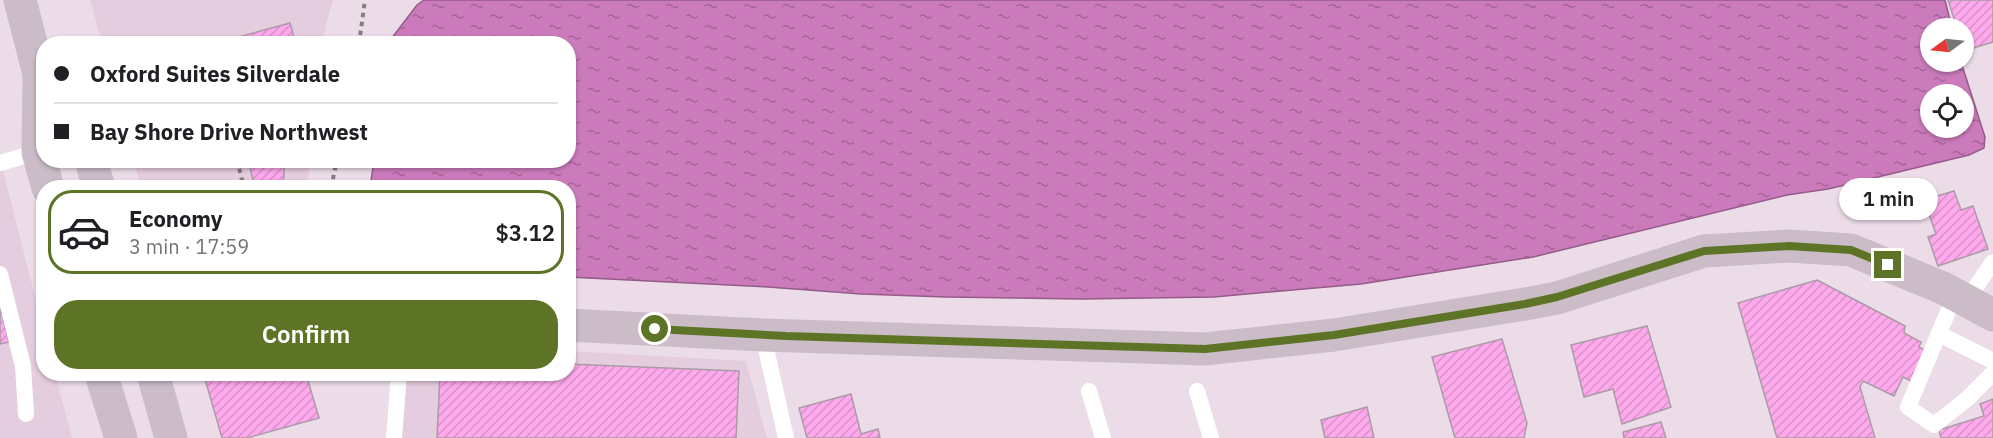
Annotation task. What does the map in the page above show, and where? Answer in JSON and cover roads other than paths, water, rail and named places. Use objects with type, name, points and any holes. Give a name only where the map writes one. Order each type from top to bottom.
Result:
[{"type":"street","points":[[20,0],[36,56]]},
{"type":"street","points":[[576,325],[763,335],[1205,349],[1334,335],[1525,304],[1557,297],[1704,251],[1789,246],[1851,250],[1972,303]]},
{"type":"street","points":[[155,381],[171,438]]},
{"type":"street","points":[[104,387],[112,427],[111,438]]},
{"type":"street","points":[[104,387],[121,438]]},
{"type":"lane","points":[[0,163],[36,153]]},
{"type":"lane","points":[[1993,262],[1972,303],[1939,334],[1908,407],[1934,425],[1967,399],[1993,373]]},
{"type":"lane","points":[[0,274],[23,366],[26,414]]},
{"type":"lane","points":[[1939,334],[1993,361]]},
{"type":"lane","points":[[763,335],[786,438]]},
{"type":"lane","points":[[394,438],[398,381]]},
{"type":"lane","points":[[1089,391],[1103,438]]},
{"type":"lane","points":[[1197,391],[1210,438]]},
{"type":"water","points":[[424,0],[1945,0],[1950,18],[1920,18],[1920,72],[1964,72],[1968,84],[1920,84],[1920,138],[1974,138],[1974,103],[1985,137],[1984,148],[1969,155],[1828,189],[1787,195],[1533,257],[1361,284],[1214,297],[1082,299],[946,297],[576,277],[576,180],[371,180],[373,168],[576,168],[576,36],[393,36],[417,5]]}]
